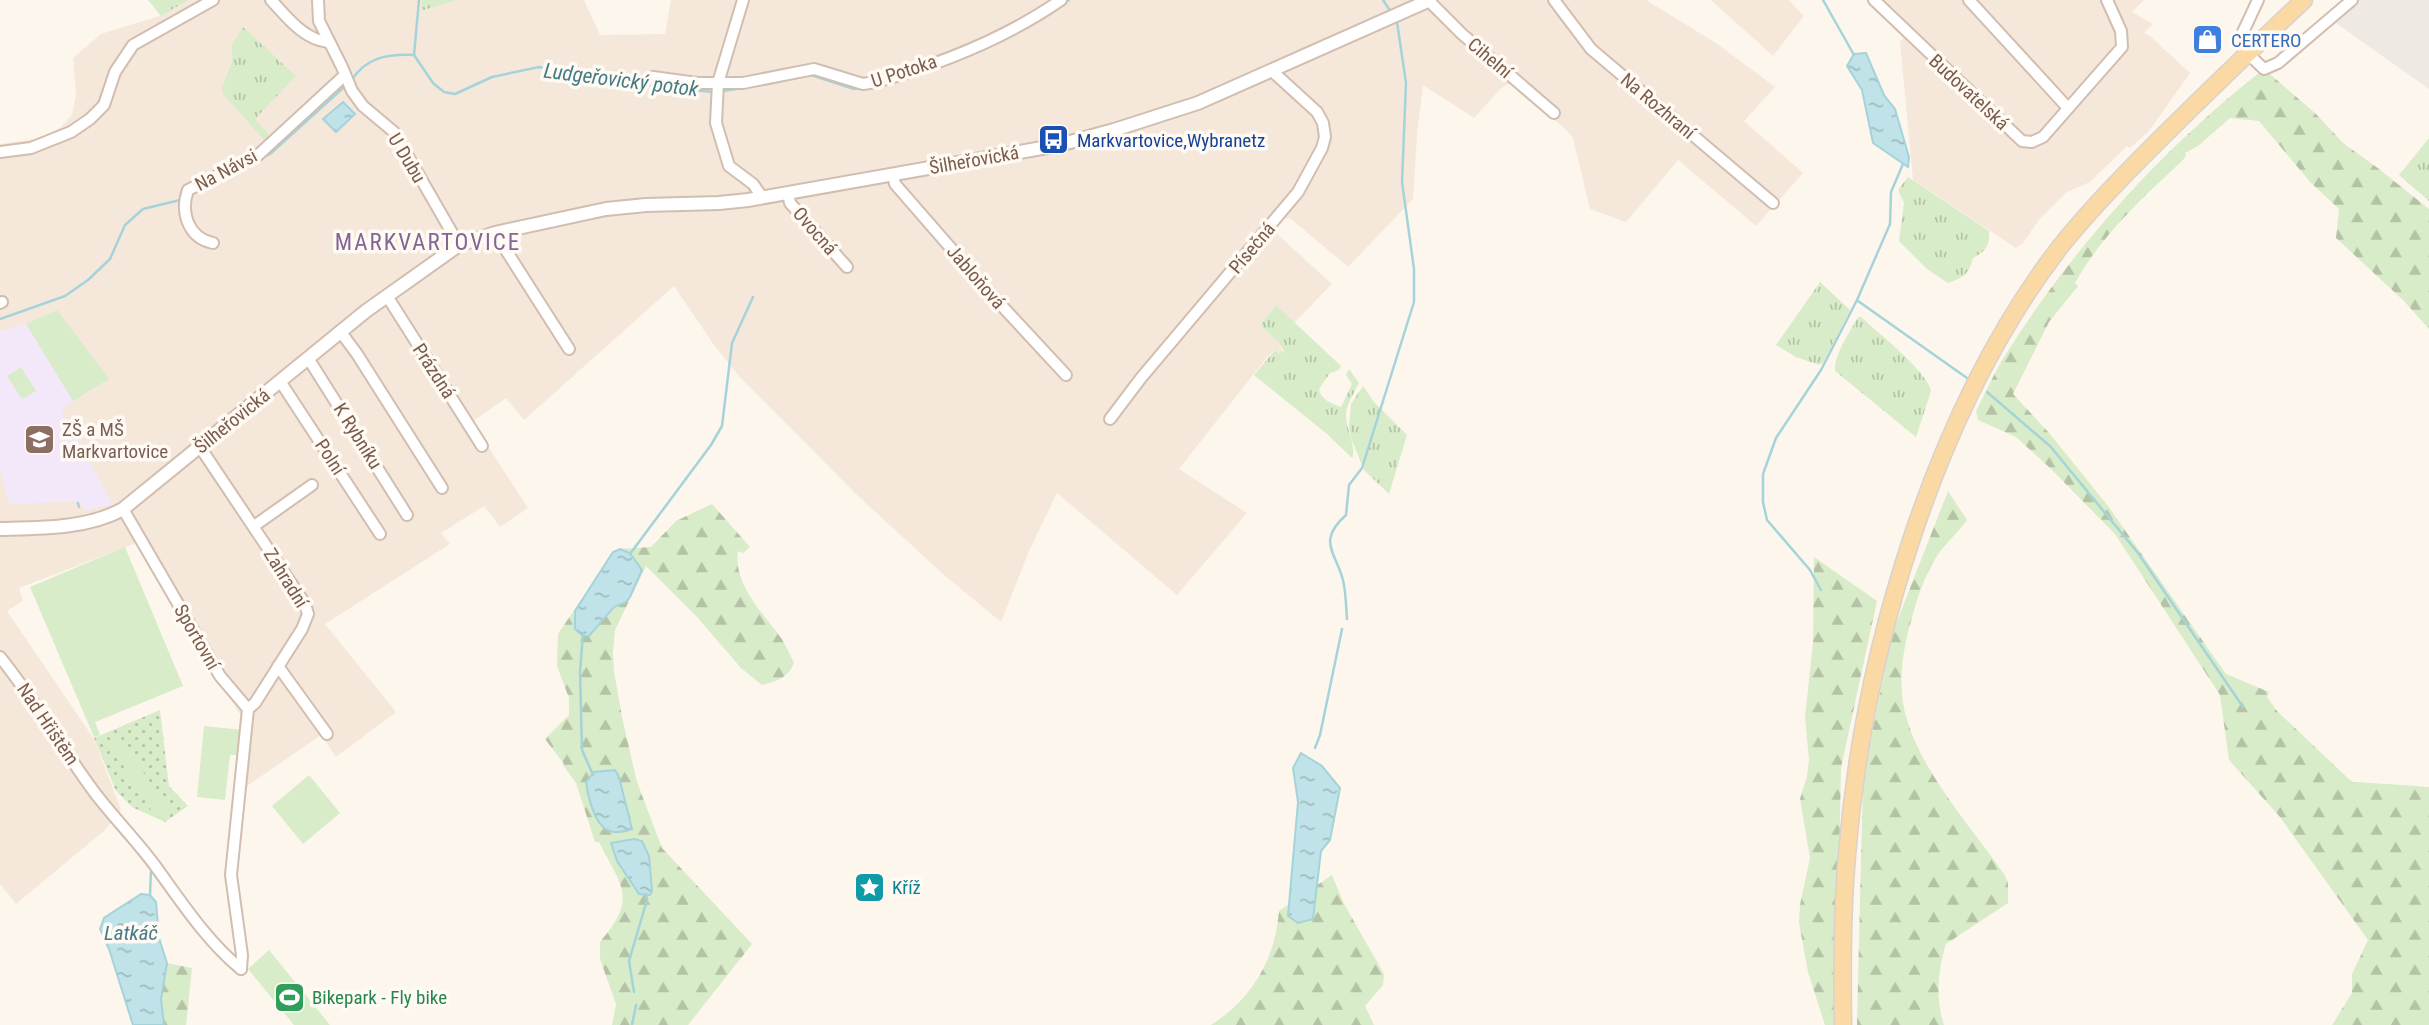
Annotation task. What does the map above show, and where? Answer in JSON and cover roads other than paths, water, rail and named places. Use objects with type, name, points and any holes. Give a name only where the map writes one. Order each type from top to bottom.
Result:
[{"type":"main road","points":[[1843,1025],[1843,910],[1847,853],[1861,746],[1885,633],[1910,545],[1940,462],[1997,344],[2059,248],[2116,183],[2304,0]]},
{"type":"street","points":[[0,152],[31,148],[71,132],[90,119],[104,105],[115,72],[133,46],[213,0]]},
{"type":"street","points":[[271,0],[308,35],[317,41],[328,42]]},
{"type":"street","name":"U Dubu","points":[[318,0],[319,21],[352,91],[363,106],[394,132],[458,246]]},
{"type":"street","points":[[743,0],[719,83],[716,123],[729,166],[754,184],[762,197]]},
{"type":"street","name":"U Potoka","points":[[653,77],[697,83],[743,82],[814,69],[863,84],[876,82],[1004,34],[1029,22],[1061,0]]},
{"type":"street","name":"Šilheřovická","points":[[0,528],[77,524],[104,518],[123,509],[340,331],[458,246],[495,233],[606,209],[719,203],[762,197],[1059,145],[1198,103],[1429,0]]},
{"type":"street","name":"Cihelní","points":[[1429,0],[1444,18],[1554,113]]},
{"type":"street","name":"Na Rozhraní","points":[[1554,0],[1591,49],[1773,203]]},
{"type":"street","name":"Budovatelská","points":[[1874,0],[2022,141],[2032,142],[2043,137],[2122,47],[2121,31],[2107,0]]},
{"type":"street","points":[[1969,0],[2068,108]]},
{"type":"street","points":[[2258,0],[2243,32],[2243,49],[2264,69],[2278,63],[2352,0]]},
{"type":"street","name":"Písečná","points":[[1110,419],[1141,378],[1298,192],[1322,148],[1325,137],[1323,122],[1317,112],[1272,71]]},
{"type":"street","name":"Na Návsi","points":[[213,243],[198,237],[187,221],[184,202],[188,190],[257,156],[345,75]]},
{"type":"street","name":"Jabloňová","points":[[893,175],[895,184],[1066,375]]},
{"type":"street","name":"Ovocná","points":[[788,193],[790,202],[846,267]]},
{"type":"street","points":[[495,233],[569,349]]},
{"type":"street","name":"Prázdná","points":[[387,296],[482,446]]},
{"type":"street","points":[[340,331],[442,488]]},
{"type":"street","name":"K Rybníku","points":[[308,358],[407,515]]},
{"type":"street","name":"Polní","points":[[280,381],[380,534]]},
{"type":"street","name":"Zahradní","points":[[201,447],[305,604],[308,614],[302,629],[255,703],[248,709]]},
{"type":"street","points":[[254,526],[312,485]]},
{"type":"street","name":"Sportovní","points":[[123,509],[220,676],[248,709]]},
{"type":"street","name":"Nad Hřištěm","points":[[0,657],[21,682],[94,792],[225,956],[241,969],[242,955],[230,875],[248,709]]},
{"type":"street","points":[[278,666],[327,734]]},
{"type":"water","points":[[1866,53],[1884,95],[1895,109],[1909,157],[1908,167],[1873,143],[1862,90],[1847,66],[1854,54]]},
{"type":"water","points":[[343,102],[355,114],[336,132],[323,119]]},
{"type":"water","points":[[620,549],[630,553],[642,570],[626,602],[614,607],[589,636],[583,636],[575,629],[575,611],[613,552]]},
{"type":"water","points":[[1301,753],[1322,766],[1340,788],[1330,840],[1321,851],[1313,919],[1298,923],[1288,916],[1298,802],[1293,768]]},
{"type":"water","points":[[615,770],[632,829],[618,832],[604,828],[596,817],[586,782],[594,772]]},
{"type":"water","points":[[634,839],[642,841],[649,856],[652,891],[650,895],[639,894],[617,861],[611,843]]},
{"type":"water","name":"Latkáč","points":[[141,894],[150,895],[156,902],[159,938],[167,963],[161,999],[164,1025],[133,1025],[100,929],[104,918]]},
{"type":"waterway","points":[[414,55],[419,0]]},
{"type":"waterway","name":"Ludgeřovický potok","points":[[1063,4],[1069,0]]},
{"type":"waterway","points":[[1383,0],[1391,12]]},
{"type":"waterway","points":[[1823,0],[1854,55]]},
{"type":"waterway","points":[[1347,619],[1344,585],[1330,539],[1337,524],[1346,515],[1349,485],[1362,468],[1414,302],[1414,269],[1402,182],[1406,83],[1397,22]]},
{"type":"waterway","name":"Ludgeřovický potok","points":[[1003,40],[1028,26]]},
{"type":"waterway","name":"Ludgeřovický potok","points":[[351,81],[370,62],[386,56],[414,55],[433,83],[444,92],[455,94],[492,77],[539,67],[625,83],[713,92]]},
{"type":"waterway","name":"Ludgeřovický potok","points":[[774,82],[811,75],[854,89],[876,87]]},
{"type":"waterway","name":"Ludgeřovický potok","points":[[260,159],[270,154],[343,88]]},
{"type":"waterway","name":"Ludgeřovický potok","points":[[722,91],[743,88]]},
{"type":"waterway","points":[[1821,590],[1810,570],[1767,520],[1763,502],[1763,474],[1776,438],[1821,370],[1857,300],[1890,224],[1891,192],[1903,164]]},
{"type":"waterway","name":"Ludgeřovický potok","points":[[0,319],[65,296],[88,280],[110,259],[125,225],[143,209],[180,200]]},
{"type":"waterway","points":[[630,554],[711,445],[722,426],[732,343],[753,297]]},
{"type":"waterway","points":[[1858,301],[1967,378]]},
{"type":"waterway","points":[[1987,392],[2050,446],[2138,553],[2243,707]]},
{"type":"waterway","points":[[78,503],[79,507]]},
{"type":"waterway","points":[[1315,748],[1342,629]]},
{"type":"waterway","points":[[583,633],[580,672],[582,750],[593,775]]},
{"type":"waterway","points":[[150,895],[151,871]]},
{"type":"waterway","points":[[634,992],[629,961],[647,900],[646,894]]},
{"type":"waterway","points":[[632,1025],[636,1005]]},
{"type":"place","name":"CERTERO","points":[[2208,40]]},
{"type":"place","name":"Markvartovice,Wybranetz","points":[[1054,140]]},
{"type":"place","name":"ZŠ a MŠ Markvartovice","points":[[39,440]]},
{"type":"place","name":"Kříž","points":[[869,887]]},
{"type":"place","name":"Bikepark - Fly bike","points":[[289,997]]},
{"type":"district","name":"MARKVARTOVICE","points":[[428,242]]}]
